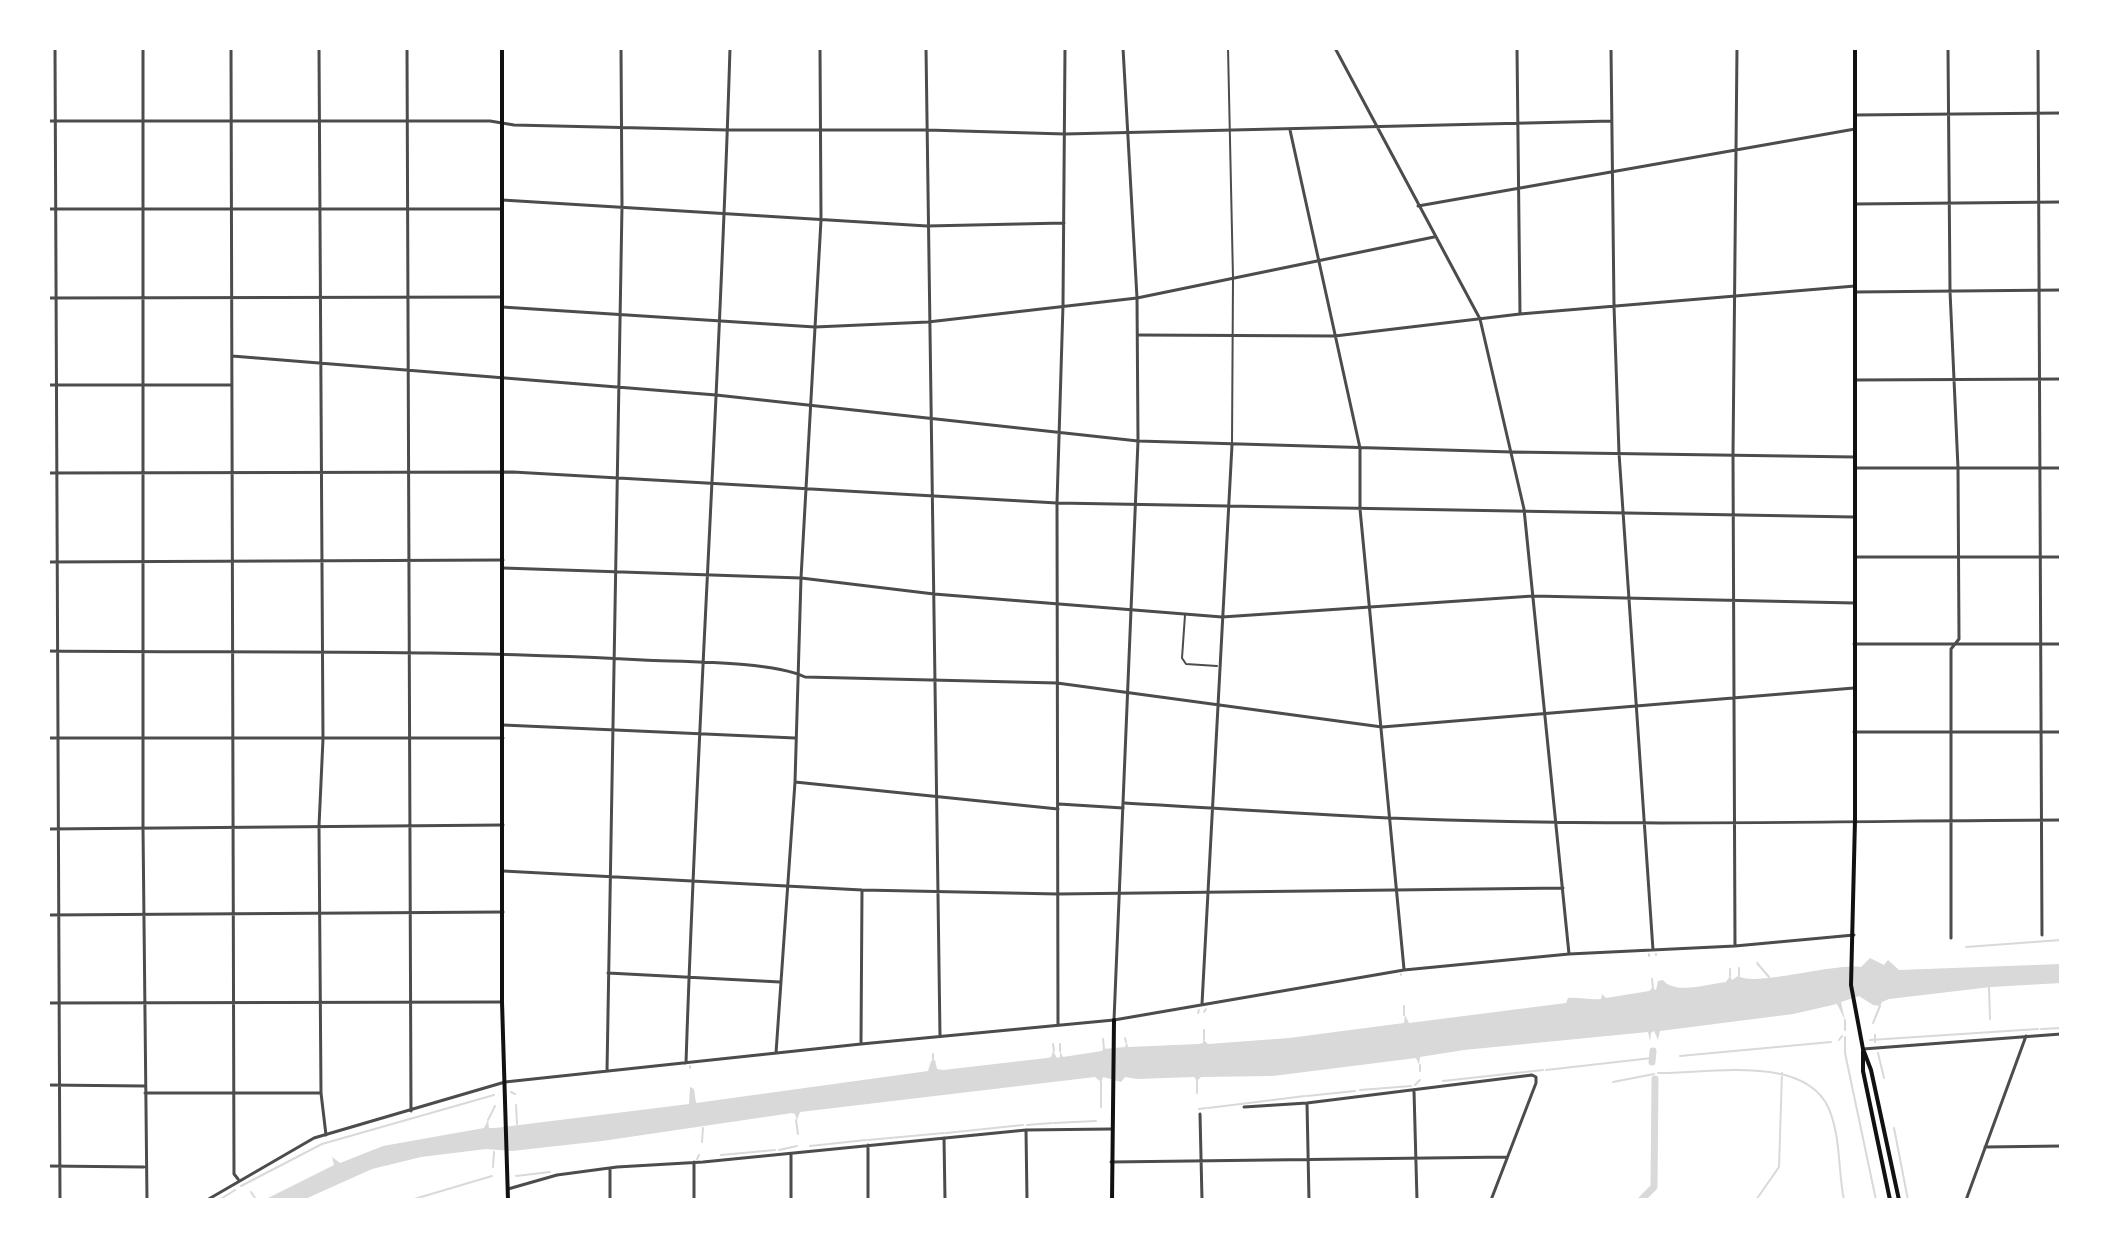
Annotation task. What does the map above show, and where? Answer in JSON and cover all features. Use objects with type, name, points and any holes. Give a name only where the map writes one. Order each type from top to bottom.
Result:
[{"type":"main road","points":[[502,48],[502,1002],[508,1200]]},
{"type":"main road","points":[[1855,48],[1855,820],[1852,1001],[1871,1070],[1899,1200]]},
{"type":"main road","points":[[1112,1200],[1114,1020]]},
{"type":"main road","points":[[1863,1049],[1863,1071],[1890,1200]]},
{"type":"street","points":[[55,48],[60,1200]]},
{"type":"street","points":[[143,48],[143,828],[147,1200]]},
{"type":"street","points":[[231,48],[234,1174],[239,1180]]},
{"type":"street","points":[[319,48],[323,739],[319,826],[321,1093],[326,1135]]},
{"type":"street","points":[[407,48],[411,1111]]},
{"type":"street","points":[[607,1071],[622,206],[621,48]]},
{"type":"street","points":[[686,1063],[691,879],[712,484],[730,48]]},
{"type":"street","points":[[776,1053],[795,782],[801,578],[821,220],[820,48]]},
{"type":"street","points":[[926,48],[940,1036]]},
{"type":"street","points":[[1058,1025],[1057,503],[1063,305],[1065,48]]},
{"type":"street","points":[[1114,1020],[1138,441],[1137,298],[1123,48]]},
{"type":"street","points":[[1202,1006],[1232,445],[1233,278],[1228,48]]},
{"type":"street","points":[[1335,48],[1480,319],[1524,509],[1569,954]]},
{"type":"street","points":[[1517,48],[1520,314]]},
{"type":"street","points":[[1611,48],[1619,453],[1653,950]]},
{"type":"street","points":[[1735,946],[1733,455],[1737,48]]},
{"type":"street","points":[[1948,48],[1950,291],[1959,556],[1959,639],[1951,649],[1951,938]]},
{"type":"street","points":[[2038,48],[2042,935]]},
{"type":"street","points":[[1855,115],[2061,113]]},
{"type":"street","points":[[48,121],[502,122],[514,125],[727,130],[1065,134],[1611,121]]},
{"type":"street","points":[[1418,206],[1855,129]]},
{"type":"street","points":[[1290,130],[1360,448],[1360,509],[1404,970]]},
{"type":"street","points":[[502,200],[927,226],[1064,223]]},
{"type":"street","points":[[1855,204],[2061,202]]},
{"type":"street","points":[[48,209],[502,209]]},
{"type":"street","points":[[502,307],[815,327],[928,322],[1137,298],[1434,237]]},
{"type":"street","points":[[1138,335],[1335,336],[1520,314],[1855,289],[2061,290]]},
{"type":"street","points":[[48,298],[502,297]]},
{"type":"street","points":[[232,356],[716,395],[1138,441],[1512,452],[1855,457]]},
{"type":"street","points":[[1855,380],[2061,379]]},
{"type":"street","points":[[48,385],[232,385]]},
{"type":"street","points":[[1855,468],[2061,468]]},
{"type":"street","points":[[48,473],[503,473],[1057,503],[1854,517]]},
{"type":"street","points":[[1855,557],[2061,557]]},
{"type":"street","points":[[48,562],[503,560]]},
{"type":"street","points":[[503,568],[801,578],[934,594],[1222,617],[1533,596],[1854,603]]},
{"type":"street","points":[[1185,614],[1182,658],[1186,664],[1219,666]]},
{"type":"street","points":[[1854,644],[2061,644]]},
{"type":"street","points":[[48,651],[503,653],[702,663],[790,670],[805,677],[1057,683],[1382,727],[1854,688]]},
{"type":"street","points":[[503,725],[796,738]]},
{"type":"street","points":[[1854,732],[2061,732]]},
{"type":"street","points":[[48,738],[503,738]]},
{"type":"street","points":[[795,782],[1059,809]]},
{"type":"street","points":[[1059,804],[1212,808],[1391,818],[1555,821],[2061,820]]},
{"type":"street","points":[[48,829],[503,825]]},
{"type":"street","points":[[503,870],[937,892],[1120,895],[1563,888]]},
{"type":"street","points":[[861,1044],[862,890]]},
{"type":"street","points":[[48,915],[503,912]]},
{"type":"street","points":[[207,1200],[314,1138],[505,1082],[1114,1020],[1404,970],[1569,954],[1735,946],[1854,935]]},
{"type":"street","points":[[608,973],[780,982]]},
{"type":"street","points":[[48,1003],[502,1002]]},
{"type":"street","points":[[1863,1049],[2061,1034]]},
{"type":"street","points":[[1966,1200],[2026,1036]]},
{"type":"street","points":[[1244,1107],[1307,1103],[1536,1077],[1491,1200]]},
{"type":"street","points":[[48,1085],[145,1086]]},
{"type":"street","points":[[1414,1091],[1417,1200]]},
{"type":"street","points":[[145,1093],[321,1093]]},
{"type":"street","points":[[1307,1103],[1309,1200]]},
{"type":"street","points":[[1200,1114],[1202,1200]]},
{"type":"street","points":[[508,1189],[557,1175],[610,1168],[791,1154],[1026,1130],[1111,1129]]},
{"type":"street","points":[[1026,1130],[1027,1200]]},
{"type":"street","points":[[944,1138],[945,1200]]},
{"type":"street","points":[[868,1145],[868,1200]]},
{"type":"street","points":[[1985,1147],[2061,1146]]},
{"type":"street","points":[[791,1154],[791,1200]]},
{"type":"street","points":[[1111,1162],[1507,1157]]},
{"type":"street","points":[[694,1162],[694,1200]]},
{"type":"street","points":[[48,1166],[145,1167]]},
{"type":"street","points":[[610,1168],[610,1200]]},
{"type":"shaded area","points":[[1870,958],[1884,965],[1888,960],[1899,970],[2061,964],[2061,983],[1991,987],[1889,999],[1880,1006],[1859,996],[1841,1002],[1845,1020],[1837,1004],[1793,1014],[1660,1031],[1658,1040],[1654,1031],[1650,1041],[1648,1032],[1464,1050],[1420,1057],[1419,1065],[1416,1058],[1273,1076],[1201,1077],[1197,1081],[1194,1077],[1125,1077],[1121,1082],[1103,1077],[1101,1082],[1095,1077],[800,1112],[797,1120],[792,1113],[602,1141],[512,1151],[486,1149],[421,1157],[372,1169],[303,1200],[264,1200],[334,1165],[332,1157],[340,1163],[383,1146],[484,1128],[488,1120],[489,1128],[495,1128],[689,1104],[690,1087],[694,1089],[696,1103],[928,1071],[931,1061],[935,1060],[937,1069],[943,1070],[1047,1058],[1053,1051],[1057,1058],[1060,1051],[1063,1057],[1125,1047],[1127,1042],[1128,1047],[1199,1044],[1203,1043],[1203,1039],[1208,1044],[1289,1038],[1404,1023],[1405,1015],[1409,1023],[1566,1003],[1568,998],[1601,999],[1602,994],[1606,998],[1652,988],[1656,990],[1658,981],[1663,980],[1683,988],[1726,982],[1730,976],[1732,980],[1738,976],[1760,979],[1832,968],[1861,967]]},
{"type":"waterway","points":[[1966,947],[2061,940]]},
{"type":"waterway","points":[[1757,963],[1769,977]]},
{"type":"waterway","points":[[1739,968],[1739,976]]},
{"type":"waterway","points":[[1730,969],[1730,976]]},
{"type":"waterway","points":[[1652,979],[1653,988]]},
{"type":"waterway","points":[[1989,987],[1990,1019]]},
{"type":"waterway","points":[[1404,1006],[1404,1015]]},
{"type":"waterway","points":[[1873,1023],[1880,1006]]},
{"type":"waterway","points":[[1845,1020],[1845,1030]]},
{"type":"waterway","points":[[2041,1029],[2061,1028]]},
{"type":"waterway","points":[[1870,1040],[2038,1029]]},
{"type":"waterway","points":[[1204,1030],[1204,1039]]},
{"type":"waterway","points":[[1875,1035],[1875,1042]]},
{"type":"waterway","points":[[1839,1040],[1842,1036]]},
{"type":"waterway","points":[[1845,1037],[1845,1053],[1876,1200]]},
{"type":"waterway","points":[[1125,1038],[1126,1042]]},
{"type":"waterway","points":[[1103,1039],[1104,1049]]},
{"type":"waterway","points":[[1680,1056],[1831,1042]]},
{"type":"waterway","points":[[1053,1044],[1054,1051]]},
{"type":"waterway","points":[[1060,1044],[1060,1051]]},
{"type":"waterway","points":[[1652,1062],[1653,1051]]},
{"type":"waterway","points":[[1878,1053],[1884,1078]]},
{"type":"waterway","points":[[933,1054],[933,1060]]},
{"type":"waterway","points":[[1546,1070],[1652,1058]]},
{"type":"waterway","points":[[1420,1065],[1420,1071]]},
{"type":"waterway","points":[[1443,1081],[1543,1070]]},
{"type":"waterway","points":[[1658,1073],[1752,1070],[1799,1080],[1817,1091],[1833,1120],[1844,1200]]},
{"type":"waterway","points":[[1756,1200],[1779,1167],[1782,1073]]},
{"type":"waterway","points":[[1613,1082],[1654,1074]]},
{"type":"waterway","points":[[1641,1200],[1654,1187],[1655,1079]]},
{"type":"waterway","points":[[1415,1085],[1420,1080]]},
{"type":"waterway","points":[[1197,1081],[1197,1093]]},
{"type":"waterway","points":[[1101,1082],[1101,1107]]},
{"type":"waterway","points":[[1360,1090],[1411,1086]]},
{"type":"waterway","points":[[1307,1096],[1355,1091]]},
{"type":"waterway","points":[[511,1092],[515,1094]]},
{"type":"waterway","points":[[241,1186],[322,1144],[494,1095]]},
{"type":"waterway","points":[[1208,1108],[1305,1096]]},
{"type":"waterway","points":[[516,1105],[517,1124]]},
{"type":"waterway","points":[[488,1120],[495,1106]]},
{"type":"waterway","points":[[1199,1109],[1206,1108]]},
{"type":"waterway","points":[[796,1120],[798,1134]]},
{"type":"waterway","points":[[1054,1123],[1096,1121]]},
{"type":"waterway","points":[[1027,1125],[1052,1123]]},
{"type":"waterway","points":[[946,1133],[1023,1125]]},
{"type":"waterway","points":[[702,1142],[703,1128]]},
{"type":"waterway","points":[[1894,1128],[1908,1200]]},
{"type":"waterway","points":[[868,1140],[944,1133]]},
{"type":"waterway","points":[[810,1146],[866,1140]]},
{"type":"waterway","points":[[779,1150],[797,1146]]},
{"type":"waterway","points":[[721,1155],[775,1150]]},
{"type":"waterway","points":[[493,1167],[494,1152]]},
{"type":"waterway","points":[[697,1159],[699,1155]]},
{"type":"waterway","points":[[516,1176],[550,1172]]},
{"type":"waterway","points":[[411,1200],[492,1176]]},
{"type":"waterway","points":[[219,1200],[235,1190]]},
{"type":"waterway","points":[[251,1192],[255,1198]]}]
